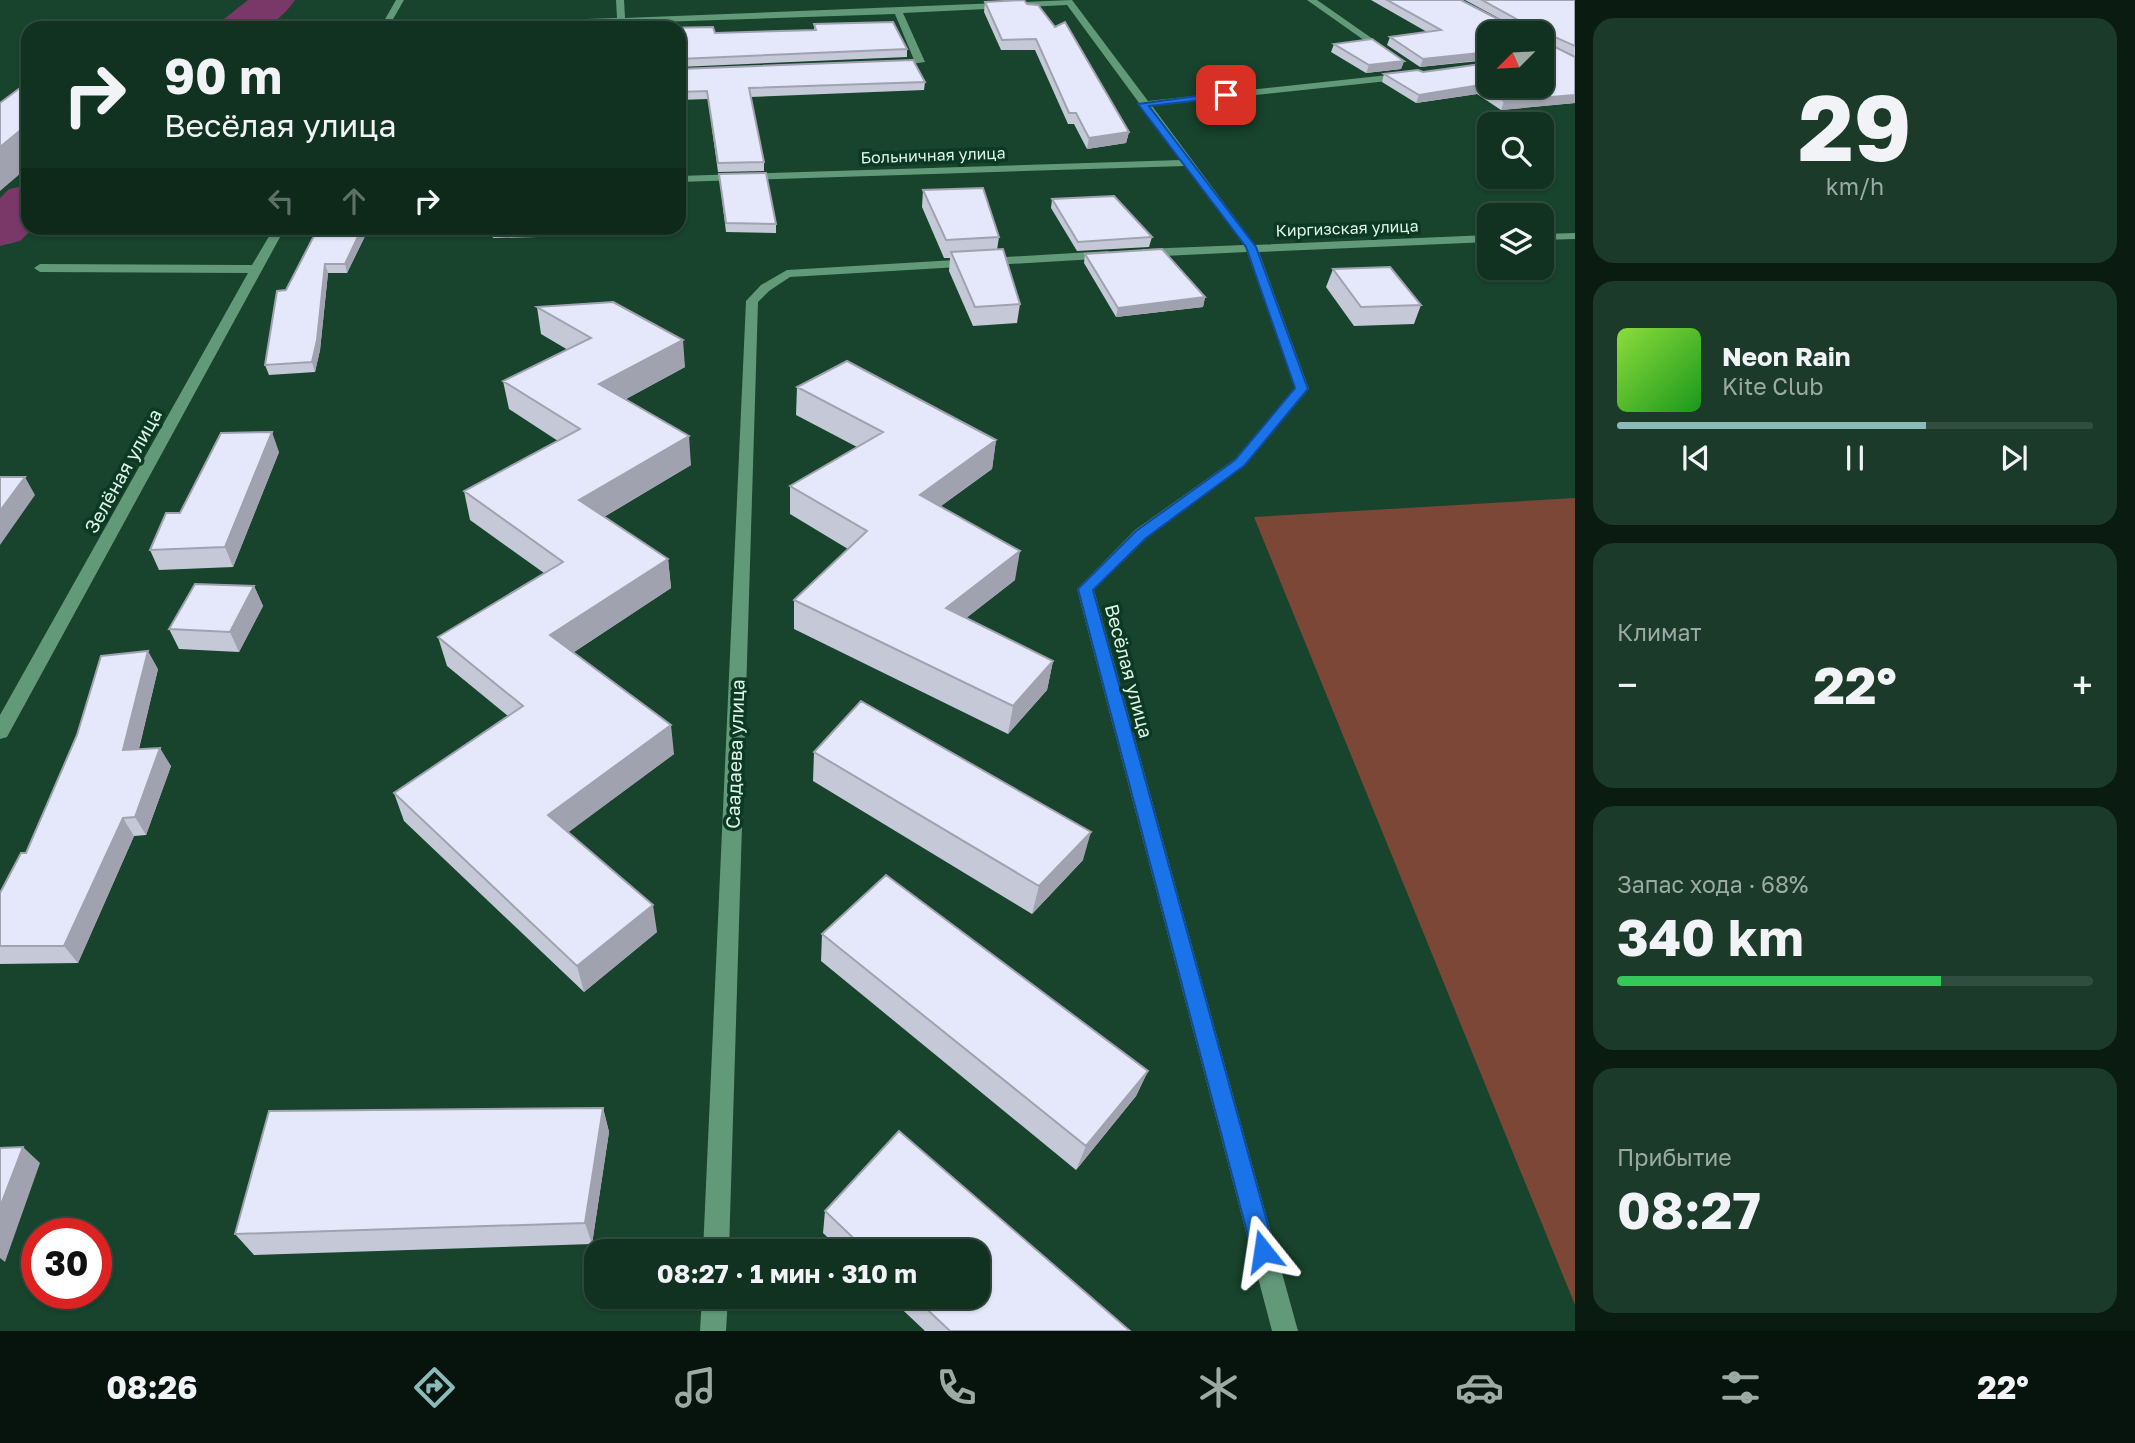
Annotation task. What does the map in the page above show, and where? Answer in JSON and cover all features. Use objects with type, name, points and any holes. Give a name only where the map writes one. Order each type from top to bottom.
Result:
[{"type":"street","points":[[388,21],[400,0]]},
{"type":"street","points":[[620,0],[621,21],[857,13],[1068,1]]},
{"type":"street","points":[[851,0],[857,13]]},
{"type":"street","points":[[1311,0],[1398,60]]},
{"type":"street","name":"Весёлая улица","points":[[1068,1],[1251,247],[1302,389],[1240,463],[1141,534],[1085,589],[1285,1331]]},
{"type":"street","points":[[884,64],[919,62],[897,9]]},
{"type":"street","points":[[1554,52],[1575,62]]},
{"type":"street","points":[[1554,56],[1575,54]]},
{"type":"street","points":[[1143,104],[1420,75],[1409,67]]},
{"type":"street","name":"Больничная улица","points":[[686,178],[1189,163]]},
{"type":"street","name":"Зелёная улица","points":[[0,732],[275,235]]},
{"type":"street","points":[[1554,237],[1575,236]]},
{"type":"street","name":"Киргизская улица","points":[[1128,254],[1477,239]]},
{"type":"street","name":"Саадаева улица","points":[[716,1239],[752,302],[765,288],[787,274],[1115,255]]},
{"type":"street","points":[[40,268],[256,269]]},
{"type":"street","points":[[713,1331],[714,1309]]},
{"type":"shaded area","points":[[1575,498],[1575,1305],[1254,517]]},
{"type":"building","points":[[1024,0],[1027,4],[1038,5],[1055,27],[1065,22],[1129,132],[1089,138],[1076,113],[1069,113],[1036,39],[1002,40],[985,2]]},
{"type":"building","points":[[1387,0],[1461,0],[1501,21],[1477,21],[1477,53],[1423,59],[1390,37],[1441,30]]},
{"type":"building","points":[[1482,0],[1575,0],[1575,46],[1554,37],[1554,21],[1520,21]]},
{"type":"building","points":[[893,22],[907,49],[686,59],[686,28],[713,27],[715,33],[816,30],[814,24]]},
{"type":"building","points":[[1372,39],[1404,61],[1369,65],[1334,44]]},
{"type":"building","points":[[1554,46],[1575,57],[1575,95],[1554,97]]},
{"type":"building","points":[[913,60],[925,82],[749,88],[764,162],[718,163],[707,91],[686,92],[686,69]]},
{"type":"building","points":[[1477,65],[1477,85],[1419,95],[1384,74],[1418,70],[1423,72]]},
{"type":"building","points":[[21,87],[21,130],[0,147],[0,103]]},
{"type":"building","points":[[1500,98],[1540,98],[1504,101]]},
{"type":"building","points":[[766,173],[776,224],[726,223],[719,174]]},
{"type":"building","points":[[983,188],[999,237],[946,240],[923,190]]},
{"type":"building","points":[[1114,196],[1152,237],[1078,242],[1052,199]]},
{"type":"building","points":[[314,235],[359,235],[345,264],[325,264],[312,362],[265,365],[277,291],[286,290]]},
{"type":"building","points":[[1003,249],[1020,304],[975,307],[951,252]]},
{"type":"building","points":[[1162,249],[1205,297],[1118,308],[1085,254]]},
{"type":"building","points":[[1390,267],[1421,305],[1361,307],[1333,269]]},
{"type":"building","points":[[613,302],[683,340],[599,384],[689,436],[579,500],[668,559],[550,635],[671,725],[548,815],[653,905],[577,966],[394,793],[523,706],[438,637],[563,562],[464,491],[580,429],[503,381],[591,338],[537,307]]},
{"type":"building","points":[[847,361],[996,440],[920,495],[1020,551],[946,608],[1053,661],[1013,706],[794,600],[867,531],[790,486],[883,432],[797,387]]},
{"type":"building","points":[[272,432],[225,547],[150,550],[166,513],[180,513],[221,433]]},
{"type":"building","points":[[0,477],[25,477],[0,511]]},
{"type":"building","points":[[195,584],[254,586],[230,632],[169,629]]},
{"type":"building","points":[[148,651],[123,750],[160,748],[135,817],[123,818],[64,946],[0,946],[0,893],[21,853],[26,853],[77,735],[101,656]]},
{"type":"building","points":[[861,701],[1091,832],[1039,886],[814,752]]},
{"type":"building","points":[[886,875],[1148,1071],[1086,1146],[822,934]]},
{"type":"building","points":[[603,1108],[585,1223],[235,1234],[269,1111]]},
{"type":"building","points":[[899,1131],[1130,1331],[950,1331],[927,1309],[990,1309],[990,1239],[854,1239],[825,1211]]},
{"type":"building","points":[[23,1147],[0,1207],[0,1148]]},
{"type":"waterway","points":[[248,21],[274,0]]},
{"type":"waterway","points":[[0,229],[21,208]]},
{"type":"route","points":[[1226,95],[1143,104],[1251,247],[1302,389],[1240,463],[1141,534],[1085,589],[1263,1251]]}]
